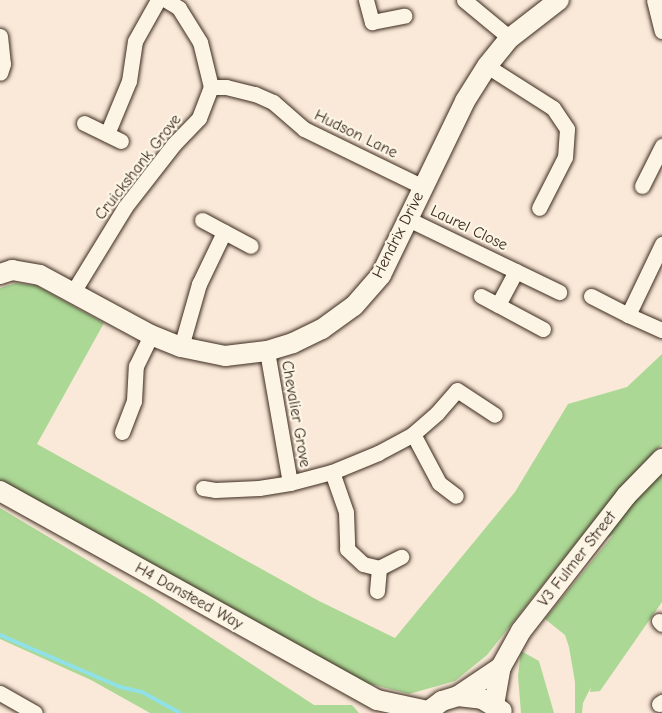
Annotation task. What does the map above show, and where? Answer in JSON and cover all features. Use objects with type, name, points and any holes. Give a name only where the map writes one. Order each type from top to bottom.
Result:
[{"type":"street","points":[[107,134],[129,81],[135,41],[158,0]]},
{"type":"street","points":[[166,0],[179,8],[200,42],[211,87]]},
{"type":"street","points":[[366,0],[372,22],[404,16]]},
{"type":"street","points":[[464,0],[510,38]]},
{"type":"street","name":"Hendrix Drive","points":[[0,274],[12,270],[40,275],[151,335],[181,347],[225,356],[267,351],[322,329],[354,306],[381,275],[465,101],[487,66],[510,38],[559,0]]},
{"type":"street","points":[[654,0],[662,31]]},
{"type":"street","points":[[0,36],[3,64],[0,73]]},
{"type":"street","points":[[487,66],[554,108],[567,129],[565,157],[539,208]]},
{"type":"street","name":"Hudson Lane","points":[[211,87],[255,94],[273,102],[304,129],[423,187]]},
{"type":"street","name":"Cruickshank Grove","points":[[74,292],[125,207],[174,144],[199,118],[211,87]]},
{"type":"street","points":[[84,123],[121,141]]},
{"type":"street","points":[[642,186],[656,172],[662,146]]},
{"type":"street","name":"Laurel Close","points":[[408,219],[559,292]]},
{"type":"street","points":[[202,220],[251,246]]},
{"type":"street","points":[[181,347],[199,284],[224,232]]},
{"type":"street","points":[[628,315],[662,243]]},
{"type":"street","name":"Laurel Close","points":[[498,305],[516,271]]},
{"type":"street","points":[[481,296],[543,329]]},
{"type":"street","points":[[591,296],[662,330]]},
{"type":"street","points":[[122,432],[134,402],[136,366],[151,335]]},
{"type":"street","name":"Chevalier Grove","points":[[267,351],[290,483]]},
{"type":"street","name":"Chevalier Grove","points":[[203,488],[215,490],[259,488],[332,472],[378,453],[412,434],[437,414],[456,390],[495,415]]},
{"type":"street","points":[[412,434],[439,483],[456,496]]},
{"type":"street","name":"V3 Fulmer Street","points":[[498,709],[501,667],[521,632],[626,496],[662,459]]},
{"type":"street","name":"Chevalier Grove","points":[[332,472],[346,512],[347,549],[363,564],[379,568]]},
{"type":"street","name":"H4 Dansteed Way","points":[[0,491],[382,707],[427,712]]},
{"type":"street","points":[[377,591],[379,568],[401,557]]},
{"type":"street","name":"V3 Fulmer Street","points":[[427,712],[442,701],[458,696],[501,667]]},
{"type":"street","points":[[0,693],[35,713]]},
{"type":"street","points":[[458,696],[476,697],[498,709]]},
{"type":"green space","points":[[16,283],[37,286],[104,323],[37,444],[319,601],[395,638],[515,492],[568,404],[627,387],[662,354],[662,444],[623,484],[487,655],[455,681],[409,694],[363,682],[0,482],[0,288]]},
{"type":"green space","points":[[662,468],[662,602],[600,691],[590,692],[591,687],[583,703],[582,713],[575,713],[575,682],[569,647],[565,635],[545,619],[614,534],[597,545]]},
{"type":"green space","points":[[0,508],[149,597],[314,705],[352,705],[359,713],[150,713],[91,680],[0,639]]},
{"type":"green space","points":[[521,651],[539,661],[554,713],[521,713],[518,676]]},
{"type":"waterway","points":[[0,635],[120,687],[142,692],[180,713]]}]
